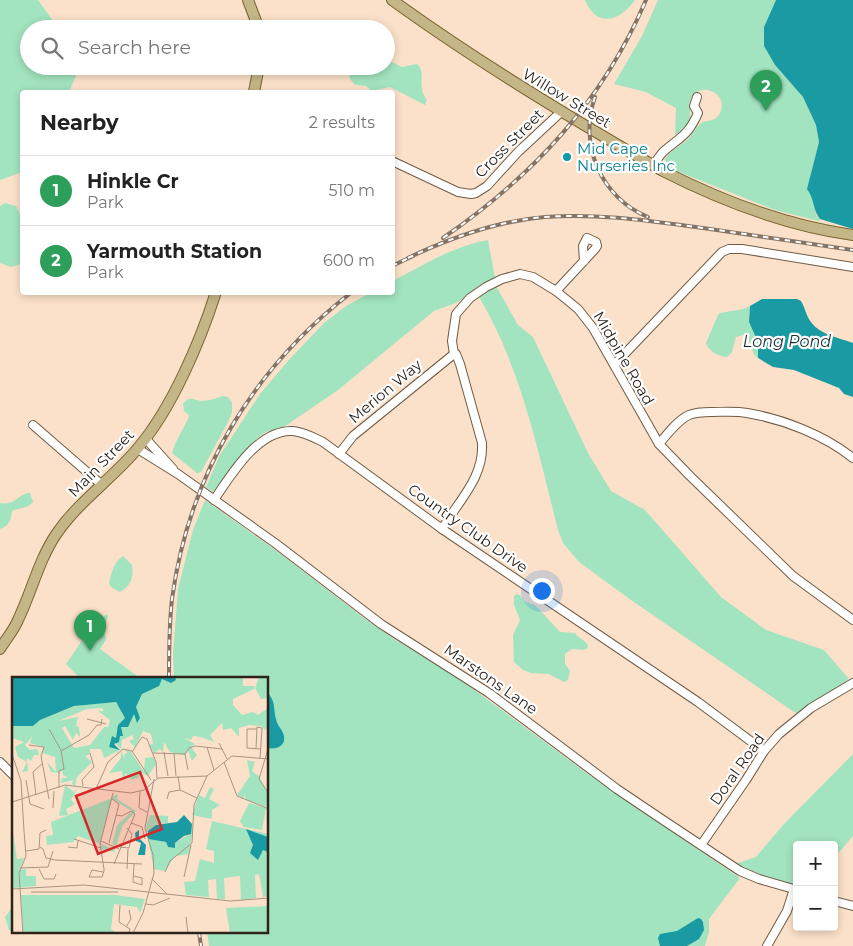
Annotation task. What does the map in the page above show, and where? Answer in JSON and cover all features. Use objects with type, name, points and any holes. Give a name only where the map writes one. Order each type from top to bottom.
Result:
[{"type":"main road","points":[[248,0],[256,20]]},
{"type":"main road","name":"Willow Street","points":[[392,0],[464,51],[561,112],[686,182],[785,221],[853,235]]},
{"type":"main road","points":[[254,90],[257,75]]},
{"type":"main road","name":"Main Street","points":[[0,647],[19,618],[44,556],[53,540],[79,507],[146,439],[186,368],[215,295]]},
{"type":"street","points":[[653,165],[663,152],[684,136],[700,114],[694,106],[696,98]]},
{"type":"street","name":"Cross Street","points":[[395,162],[458,192],[476,193],[487,186],[532,138],[561,112]]},
{"type":"street","points":[[615,364],[722,252],[729,249],[742,249],[853,267]]},
{"type":"street","points":[[556,291],[584,261]]},
{"type":"street","name":"Midpine Road","points":[[442,529],[473,483],[483,454],[482,443],[460,364],[456,354],[454,354],[452,341],[456,314],[470,298],[486,287],[502,279],[520,274],[533,277],[556,291],[587,319],[615,364],[640,413],[659,444],[792,576],[853,620]]},
{"type":"street","name":"Merion Way","points":[[339,454],[353,436],[454,354]]},
{"type":"street","points":[[659,444],[673,428],[691,414],[733,412],[761,416],[796,428],[836,445],[853,458]]},
{"type":"street","points":[[33,425],[102,485]]},
{"type":"street","name":"Country Club Drive","points":[[214,500],[248,455],[268,437],[276,433],[295,431],[310,435],[442,529],[698,702],[764,751]]},
{"type":"street","name":"Marstons Lane","points":[[146,439],[178,474]]},
{"type":"street","name":"Marstons Lane","points":[[138,449],[178,474],[275,543],[381,624],[489,693],[617,789],[748,875],[793,889]]},
{"type":"street","name":"Doral Road","points":[[701,845],[764,751],[779,734],[797,719],[853,683]]},
{"type":"street","points":[[0,762],[12,774]]},
{"type":"street","points":[[767,946],[793,895]]},
{"type":"street","points":[[838,902],[853,906]]},
{"type":"green space","points":[[0,0],[38,0],[52,20],[20,20],[20,75],[76,75],[70,90],[20,90],[20,173],[0,180]]},
{"type":"green space","points":[[585,0],[635,0],[623,13],[609,19],[596,15]]},
{"type":"green space","points":[[658,0],[776,0],[764,27],[764,46],[775,65],[803,97],[816,125],[819,142],[810,178],[811,195],[814,200],[816,215],[820,219],[819,221],[775,210],[679,172],[666,165],[665,159],[667,156],[688,139],[700,124],[717,117],[722,105],[718,95],[709,90],[699,91],[694,94],[690,101],[688,121],[685,127],[675,136],[676,108],[646,92],[614,84],[642,36]]},
{"type":"green space","points":[[395,64],[402,67],[417,64],[422,72],[422,92],[427,100],[425,105],[390,87],[371,90],[366,86],[355,85],[349,75],[395,75]]},
{"type":"green space","points":[[5,203],[16,206],[20,214],[20,265],[11,267],[0,263],[0,206]]},
{"type":"green space","points":[[488,240],[495,278],[456,303],[434,311],[338,390],[284,427],[264,433],[237,460],[213,492],[206,487],[220,455],[260,394],[324,323],[346,306],[366,295],[395,295],[395,280],[451,251]]},
{"type":"green space","points":[[496,286],[518,325],[533,337],[588,453],[611,491],[645,510],[721,597],[766,630],[824,650],[849,679],[797,714],[579,562],[563,543],[558,530],[527,410],[506,352],[494,324],[479,297]]},
{"type":"green space","points":[[750,306],[749,322],[759,342],[758,358],[754,355],[748,337],[743,335],[736,337],[732,352],[727,357],[712,351],[706,343],[718,315]]},
{"type":"green space","points":[[223,396],[228,397],[232,402],[232,413],[201,472],[197,473],[172,453],[189,415],[184,411],[183,404],[190,399],[204,401]]},
{"type":"green space","points":[[30,493],[33,502],[30,505],[12,511],[9,522],[0,529],[0,503],[11,502]]},
{"type":"green space","points":[[205,500],[282,555],[365,619],[457,677],[588,774],[740,878],[709,919],[709,932],[705,946],[687,946],[701,937],[683,946],[209,946],[207,934],[269,934],[269,677],[174,677],[173,654],[178,589],[193,530]]},
{"type":"green space","points":[[123,556],[132,565],[133,573],[129,584],[120,592],[111,587],[109,583],[115,565]]},
{"type":"green space","points":[[517,594],[525,602],[535,605],[560,632],[575,633],[588,645],[587,649],[572,649],[565,654],[565,664],[570,671],[568,680],[564,682],[549,674],[531,673],[523,670],[514,662],[513,635],[520,620],[514,605],[514,596]]},
{"type":"green space","points":[[107,614],[104,629],[106,640],[100,649],[139,677],[79,677],[66,664],[92,626]]},
{"type":"green space","points":[[853,754],[853,836],[838,853],[838,841],[793,841],[793,884],[762,875],[735,864],[756,857],[783,825]]},
{"type":"green space","points":[[12,908],[12,931],[9,930],[5,917]]},
{"type":"water","points":[[776,0],[853,0],[853,229],[820,219],[807,189],[819,142],[816,125],[803,97],[775,65],[764,46],[764,27]]},
{"type":"water","name":"Long Pond","points":[[762,299],[797,299],[801,301],[809,320],[820,330],[836,338],[853,343],[853,397],[844,394],[839,388],[794,370],[773,367],[758,358],[758,342],[749,322],[750,306]]},
{"type":"water","points":[[269,694],[284,737],[283,744],[275,748],[269,748]]},
{"type":"water","points":[[698,918],[703,922],[704,930],[699,939],[687,946],[660,946],[658,938],[660,934],[677,931]]},
{"type":"railway","points":[[443,238],[507,189],[562,134],[587,103],[609,71],[629,37],[646,0]]},
{"type":"railway","points":[[595,97],[590,115],[590,133],[592,151],[598,168],[606,183],[618,197],[648,217]]},
{"type":"railway","points":[[408,258],[457,237],[492,226],[527,219],[565,216],[644,220],[853,250]]},
{"type":"railway","points":[[395,265],[413,256]]},
{"type":"railway","points":[[169,677],[172,599],[181,553],[193,509],[210,467],[231,427],[256,390],[284,354],[348,295]]},
{"type":"railway","points":[[199,934],[201,946]]},
{"type":"place","name":"Yarmouth Station","points":[[766,111]]},
{"type":"place","name":"Mid Cape Nurseries Inc","points":[[567,157]]},
{"type":"place","name":"Hinkle Cr","points":[[90,651]]}]
